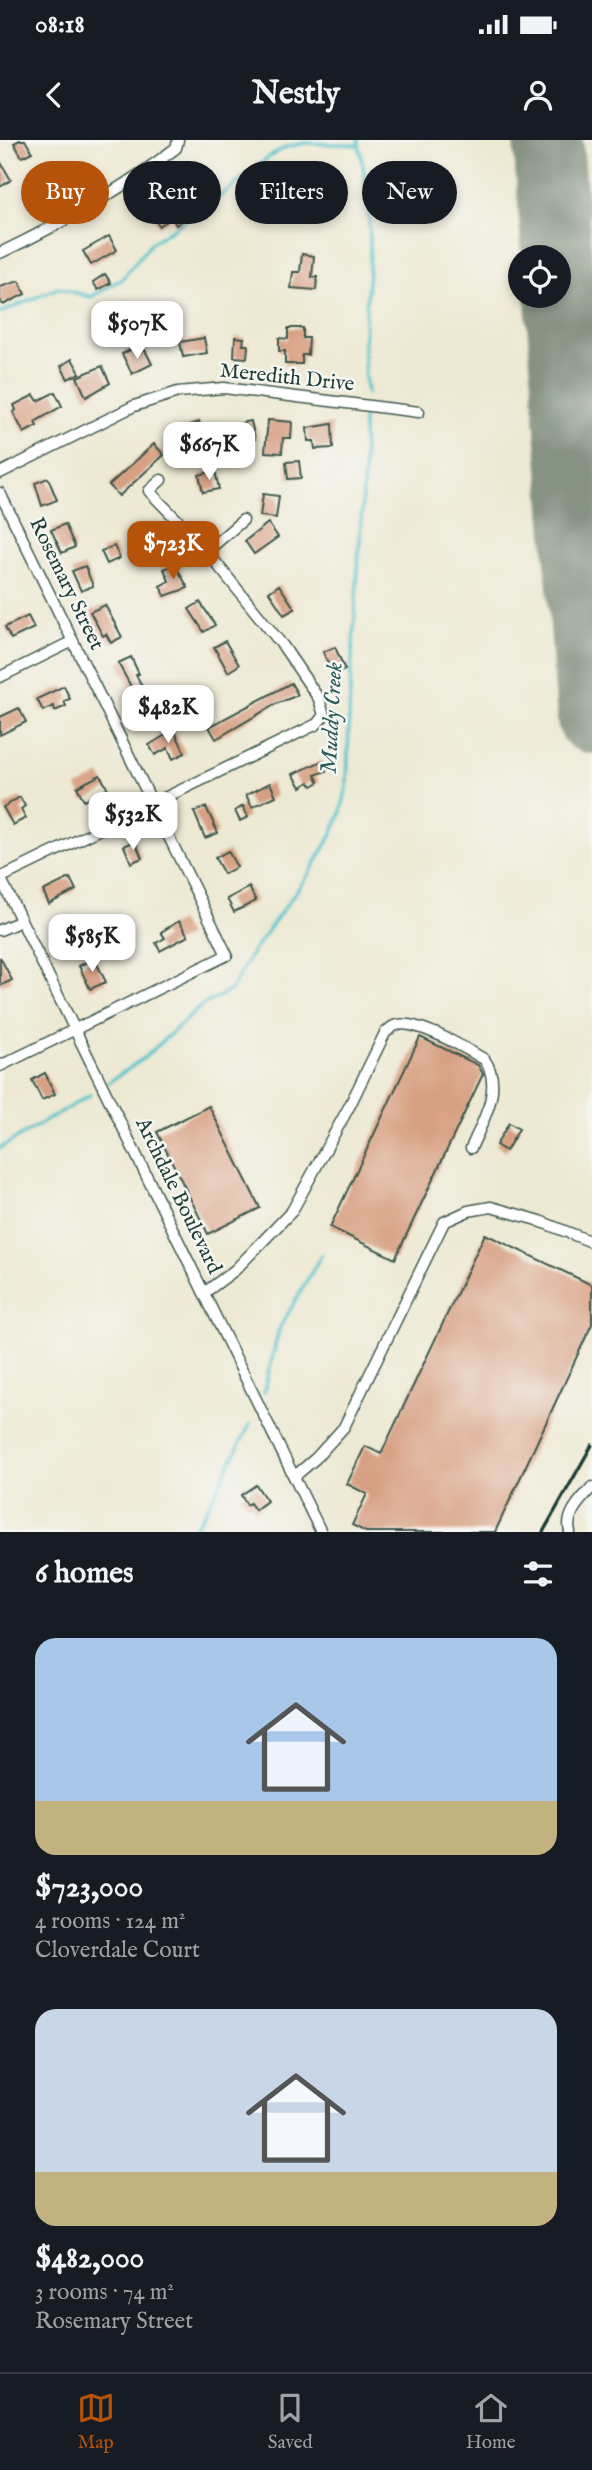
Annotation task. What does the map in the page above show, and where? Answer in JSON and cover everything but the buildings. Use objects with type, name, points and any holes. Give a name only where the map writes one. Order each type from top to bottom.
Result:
[{"type":"street","points":[[0,253],[53,228],[121,189],[176,148],[178,140]]},
{"type":"street","name":"Meredith Drive","points":[[0,473],[126,410],[178,392],[224,388],[419,412]]},
{"type":"street","points":[[0,878],[317,724],[324,715],[319,699],[283,646],[196,538],[196,527],[185,528],[149,491],[161,480]]},
{"type":"street","name":"Rosemary Street","points":[[0,493],[227,955],[74,1030]]},
{"type":"street","points":[[207,551],[243,520]]},
{"type":"street","points":[[0,677],[73,642]]},
{"type":"street","name":"Archdale Boulevard","points":[[0,878],[321,1532]]},
{"type":"street","points":[[0,929],[21,920]]},
{"type":"street","points":[[204,1293],[235,1270],[292,1211],[386,1033],[394,1026],[408,1025],[435,1034],[484,1059],[489,1066],[492,1078],[490,1107],[471,1148]]},
{"type":"street","points":[[0,1066],[74,1030]]},
{"type":"street","points":[[295,1476],[316,1458],[344,1427],[444,1222],[468,1211],[491,1207],[537,1220],[592,1242]]},
{"type":"street","points":[[570,1532],[568,1523],[571,1514],[592,1487]]},
{"type":"waterway","name":"Muddy Creek","points":[[358,140],[366,188],[370,238],[364,347],[367,394]]},
{"type":"waterway","points":[[0,313],[58,288],[91,297],[122,279],[151,243],[212,203],[269,157],[286,147],[305,143],[359,145]]},
{"type":"waterway","name":"Muddy Creek","points":[[109,1082],[144,1058],[201,1006],[231,990],[251,954],[310,872],[340,816],[347,787],[350,690],[364,475],[363,415]]},
{"type":"waterway","points":[[0,1148],[90,1095]]},
{"type":"waterway","name":"Muddy Creek","points":[[264,1392],[279,1329],[322,1254]]},
{"type":"waterway","name":"Muddy Creek","points":[[192,1532],[210,1503],[250,1424]]},
{"type":"runway","points":[[548,140],[556,245]]},
{"type":"runway","points":[[561,308],[592,719]]},
{"type":"railway","points":[[543,1532],[592,1445]]}]
